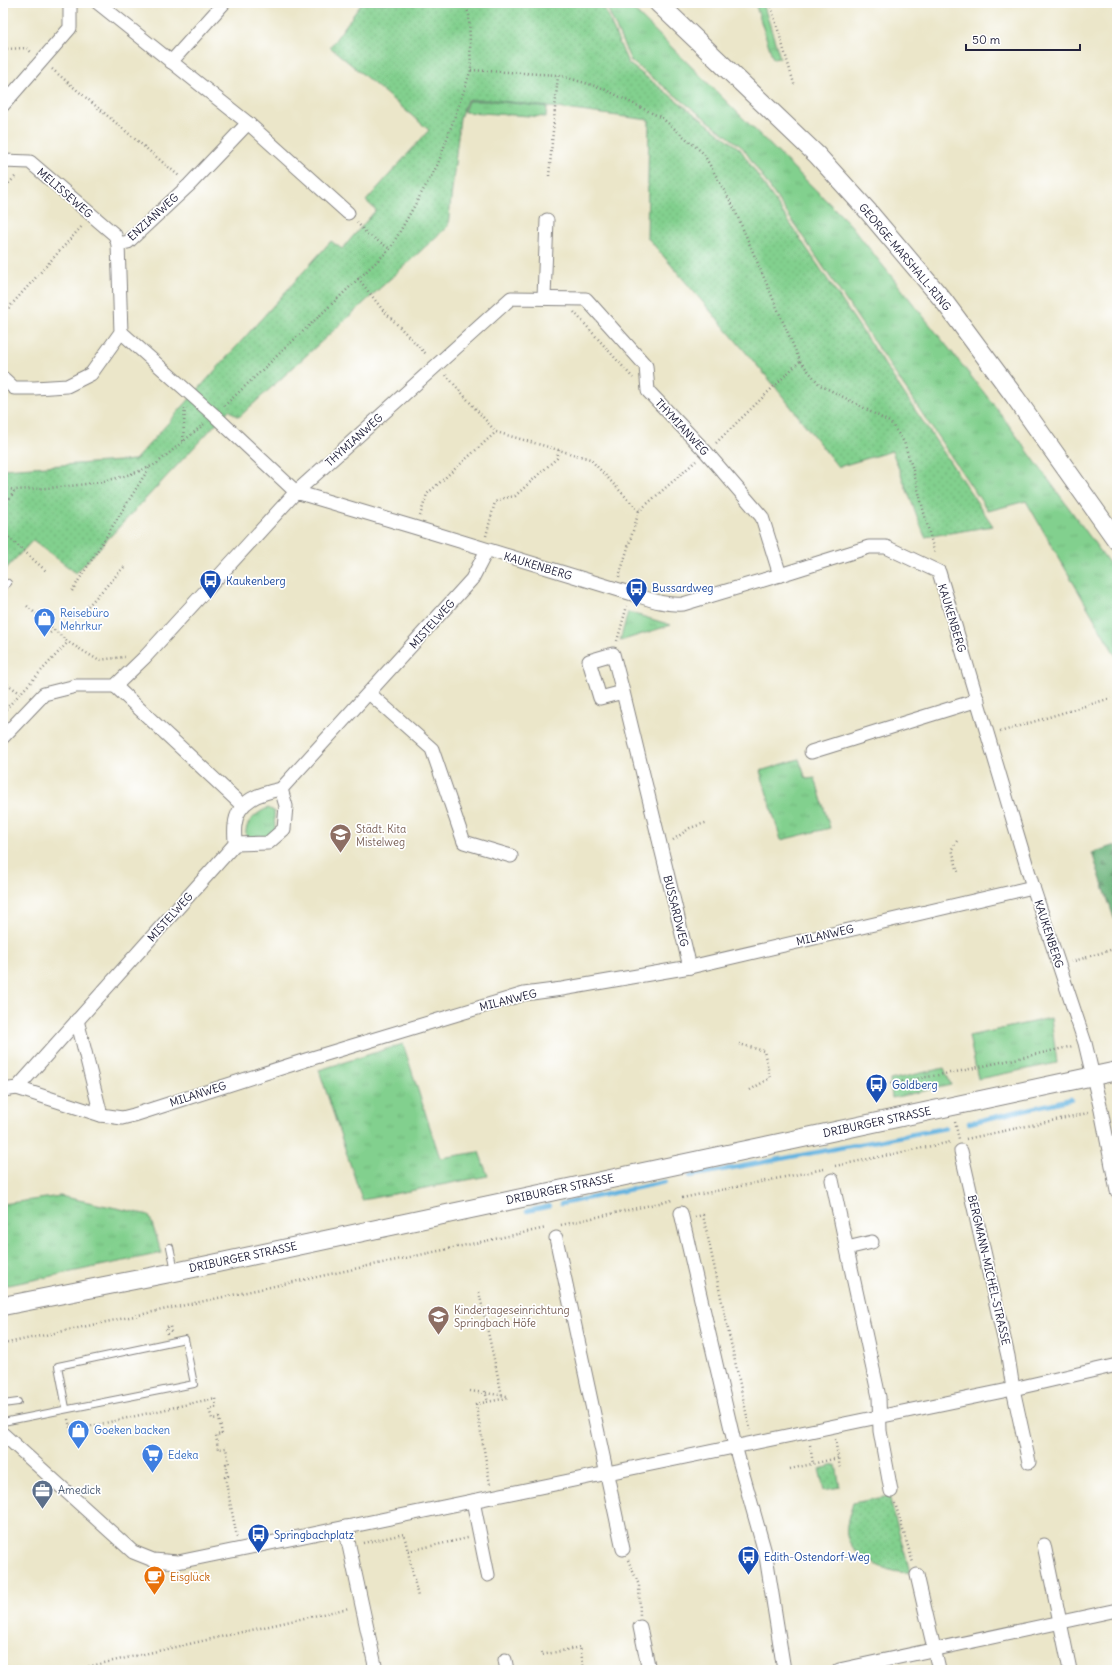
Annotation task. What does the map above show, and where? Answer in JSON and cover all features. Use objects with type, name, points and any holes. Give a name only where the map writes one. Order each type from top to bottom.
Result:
[{"type":"main road","name":"GEORGE-MARSHALL-RING","points":[[658,3],[817,155],[943,300],[1006,384],[1117,542]]},
{"type":"main road","name":"DRIBURGER STRASSE","points":[[3,1306],[175,1272],[1117,1071]]},
{"type":"street","points":[[3,105],[70,28],[70,3]]},
{"type":"street","points":[[98,3],[248,123],[348,213]]},
{"type":"street","points":[[171,62],[224,3]]},
{"type":"street","name":"ENZIANWEG","points":[[121,332],[118,244],[128,242],[189,184],[248,123]]},
{"type":"street","name":"MELISSEWEG","points":[[3,161],[30,162],[115,236],[118,244]]},
{"type":"street","points":[[544,297],[547,220]]},
{"type":"street","name":"THYMIANWEG","points":[[296,492],[511,298],[544,297],[586,299],[646,366],[648,391],[706,452],[762,517],[780,575]]},
{"type":"street","points":[[3,378],[14,388],[67,386],[91,374],[121,332],[214,415],[296,492],[137,665],[115,686]]},
{"type":"street","name":"KAUKENBERG","points":[[296,492],[661,603],[683,604],[869,546],[886,546],[939,572],[1033,887],[1085,1043],[1101,1110]]},
{"type":"street","name":"MISTELWEG","points":[[281,789],[472,579],[484,549]]},
{"type":"street","points":[[613,654],[590,661],[600,698],[623,692]]},
{"type":"street","name":"BUSSARDWEG","points":[[613,654],[690,967]]},
{"type":"street","points":[[3,737],[44,694],[76,686],[115,686],[242,805]]},
{"type":"street","points":[[369,693],[432,749],[464,842],[511,856]]},
{"type":"street","points":[[811,752],[978,700]]},
{"type":"street","points":[[281,789],[286,806],[284,830],[268,843],[235,844],[235,823],[242,805],[261,793],[281,789]]},
{"type":"street","name":"MISTELWEG","points":[[17,1088],[235,844]]},
{"type":"street","name":"MILANWEG","points":[[17,1088],[101,1116],[122,1118],[524,994],[690,967],[1033,887]]},
{"type":"street","points":[[78,1020],[101,1116]]},
{"type":"street","points":[[3,1090],[17,1088]]},
{"type":"street","points":[[1101,1110],[1117,1191]]},
{"type":"street","name":"BERGMANN-MICHEL-STRASSE","points":[[960,1146],[1008,1356],[1013,1389],[1029,1462]]},
{"type":"street","points":[[832,1180],[879,1397],[880,1431],[891,1491]]},
{"type":"street","points":[[682,1216],[736,1446],[767,1562],[784,1670]]},
{"type":"street","points":[[556,1238],[572,1319],[623,1549]]},
{"type":"street","points":[[847,1248],[872,1242]]},
{"type":"street","points":[[3,1434],[133,1552],[153,1560],[178,1562],[1013,1389],[1117,1365]]},
{"type":"street","points":[[473,1501],[488,1575]]},
{"type":"street","points":[[345,1527],[376,1670]]},
{"type":"street","points":[[1044,1545],[1070,1670]]},
{"type":"street","points":[[917,1575],[939,1670]]},
{"type":"street","points":[[839,1670],[1117,1610]]},
{"type":"street","points":[[640,1627],[648,1670]]},
{"type":"lane","points":[[3,588],[8,582]]},
{"type":"lane","points":[[170,1248],[175,1272]]},
{"type":"lane","points":[[3,1422],[66,1408],[194,1384],[185,1339],[58,1366],[66,1408]]},
{"type":"lane","points":[[3,1404],[18,1402]]},
{"type":"path","points":[[3,488],[16,490],[88,484],[117,479],[149,468],[156,464],[214,415],[390,249],[438,164],[471,70],[469,15],[465,3]]},
{"type":"path","points":[[770,3],[795,86]]},
{"type":"path","points":[[3,49],[26,48],[189,184]]},
{"type":"path","points":[[471,70],[558,75],[602,88],[662,118],[703,153],[733,206],[800,361],[820,385],[891,423],[904,442],[923,506],[939,572]]},
{"type":"path","points":[[550,176],[558,75]]},
{"type":"path","points":[[3,314],[75,231],[92,216]]},
{"type":"path","points":[[366,233],[390,249]]},
{"type":"path","points":[[358,278],[382,309]]},
{"type":"path","points":[[568,298],[567,306],[638,384],[648,391]]},
{"type":"path","points":[[616,589],[639,511],[706,452],[800,361]]},
{"type":"path","points":[[183,442],[185,405],[193,396]]},
{"type":"path","points":[[417,528],[427,494],[496,432],[590,459],[639,511]]},
{"type":"path","points":[[484,549],[495,502],[504,498],[515,496],[557,458],[559,450]]},
{"type":"path","points":[[72,591],[149,468]]},
{"type":"path","points":[[3,509],[16,490]]},
{"type":"path","points":[[3,532],[46,571]]},
{"type":"path","points":[[88,606],[125,566]]},
{"type":"path","points":[[613,654],[630,594]]},
{"type":"path","points":[[27,606],[68,642],[98,660],[126,656],[137,665]]},
{"type":"path","points":[[50,633],[54,630]]},
{"type":"path","points":[[3,712],[68,642]]},
{"type":"path","points":[[7,684],[20,693]]},
{"type":"path","points":[[988,736],[1111,698]]},
{"type":"path","points":[[661,846],[671,842],[690,828],[708,822]]},
{"type":"path","points":[[957,841],[952,849],[958,872]]},
{"type":"path","points":[[1059,966],[1117,948]]},
{"type":"path","points":[[882,1083],[893,1083],[961,1071],[1085,1043]]},
{"type":"path","points":[[739,1044],[764,1051],[770,1078],[750,1090]]},
{"type":"path","points":[[960,1146],[1101,1110]]},
{"type":"path","points":[[618,1213],[951,1142]]},
{"type":"path","points":[[682,1216],[703,1215],[753,1442]]},
{"type":"path","points":[[3,1344],[501,1238]]},
{"type":"path","points":[[480,1292],[502,1395]]},
{"type":"path","points":[[166,1327],[170,1326]]},
{"type":"path","points":[[470,1391],[502,1395],[507,1396],[508,1398],[476,1404],[492,1497]]},
{"type":"path","points":[[485,1392],[488,1402]]},
{"type":"path","points":[[70,1426],[81,1424],[83,1428],[214,1398],[216,1407],[209,1409],[212,1420],[219,1418],[222,1434],[216,1435],[218,1449],[226,1448],[229,1464],[226,1464],[228,1476],[225,1477],[239,1549]]},
{"type":"path","points":[[835,1439],[840,1468]]},
{"type":"path","points":[[809,1442],[813,1464]]},
{"type":"path","points":[[790,1469],[838,1458]]},
{"type":"path","points":[[891,1491],[917,1575]]},
{"type":"path","points":[[363,1543],[404,1534],[418,1597]]},
{"type":"path","points":[[408,1551],[480,1536]]},
{"type":"path","points":[[623,1549],[640,1585],[640,1627]]},
{"type":"path","points":[[72,1670],[362,1605]]},
{"type":"path","points":[[541,1652],[542,1655],[580,1647],[584,1670]]},
{"type":"green space","points":[[362,3],[602,3],[628,63],[740,149],[993,526],[925,537],[892,451],[838,467],[773,384],[647,237],[649,120],[495,100],[467,100],[460,118],[448,226],[239,417],[229,410],[76,573],[33,540],[3,572],[3,469],[135,460],[331,241],[342,249],[376,210],[366,201],[429,130],[330,47]]},
{"type":"green space","points":[[605,3],[627,3],[849,223],[997,409],[1117,574],[1117,658],[1026,501],[988,511],[743,148],[631,61]]},
{"type":"green space","points":[[755,3],[763,3],[780,58],[773,59]]},
{"type":"green space","points":[[468,101],[494,101],[547,107],[546,117],[464,112]]},
{"type":"green space","points":[[628,612],[671,625],[620,641]]},
{"type":"green space","points":[[799,759],[806,779],[815,778],[830,828],[781,840],[760,771]]},
{"type":"green space","points":[[268,808],[274,811],[275,830],[268,838],[250,839],[246,836],[249,823],[255,816]]},
{"type":"green space","points":[[1115,845],[1117,851],[1117,927],[1092,853]]},
{"type":"green space","points":[[1051,1018],[1057,1063],[978,1079],[969,1036]]},
{"type":"green space","points":[[403,1044],[440,1158],[479,1152],[488,1176],[362,1200],[319,1070]]},
{"type":"green space","points":[[944,1068],[951,1085],[892,1098],[890,1080]]},
{"type":"green space","points":[[60,1196],[149,1215],[162,1253],[9,1285],[3,1284],[3,1204]]},
{"type":"green space","points":[[836,1465],[840,1487],[824,1490],[819,1469]]},
{"type":"green space","points":[[889,1496],[910,1572],[893,1571],[873,1563],[856,1551],[847,1536],[847,1524],[853,1503]]},
{"type":"waterway","points":[[969,1123],[1071,1099]]},
{"type":"waterway","points":[[690,1176],[946,1128]]},
{"type":"waterway","points":[[561,1204],[665,1182]]},
{"type":"waterway","points":[[527,1211],[550,1206]]},
{"type":"place","name":"Kaukenberg","points":[[211,600]]},
{"type":"place","name":"Bussardweg","points":[[637,608]]},
{"type":"place","name":"Reisebüro Mehrkur","points":[[44,638]]},
{"type":"place","name":"Städt. Kita Mistelweg","points":[[341,854]]},
{"type":"place","name":"Goldberg","points":[[876,1104]]},
{"type":"place","name":"Kindertageseinrichtung Springbach Höfe","points":[[438,1336]]},
{"type":"place","name":"Goeken backen","points":[[78,1450]]},
{"type":"place","name":"Edeka","points":[[153,1474]]},
{"type":"place","name":"Amedick","points":[[42,1510]]},
{"type":"place","name":"Springbachplatz","points":[[259,1554]]},
{"type":"place","name":"Edith-Ostendorf-Weg","points":[[748,1576]]},
{"type":"place","name":"Eisglück","points":[[155,1596]]}]
